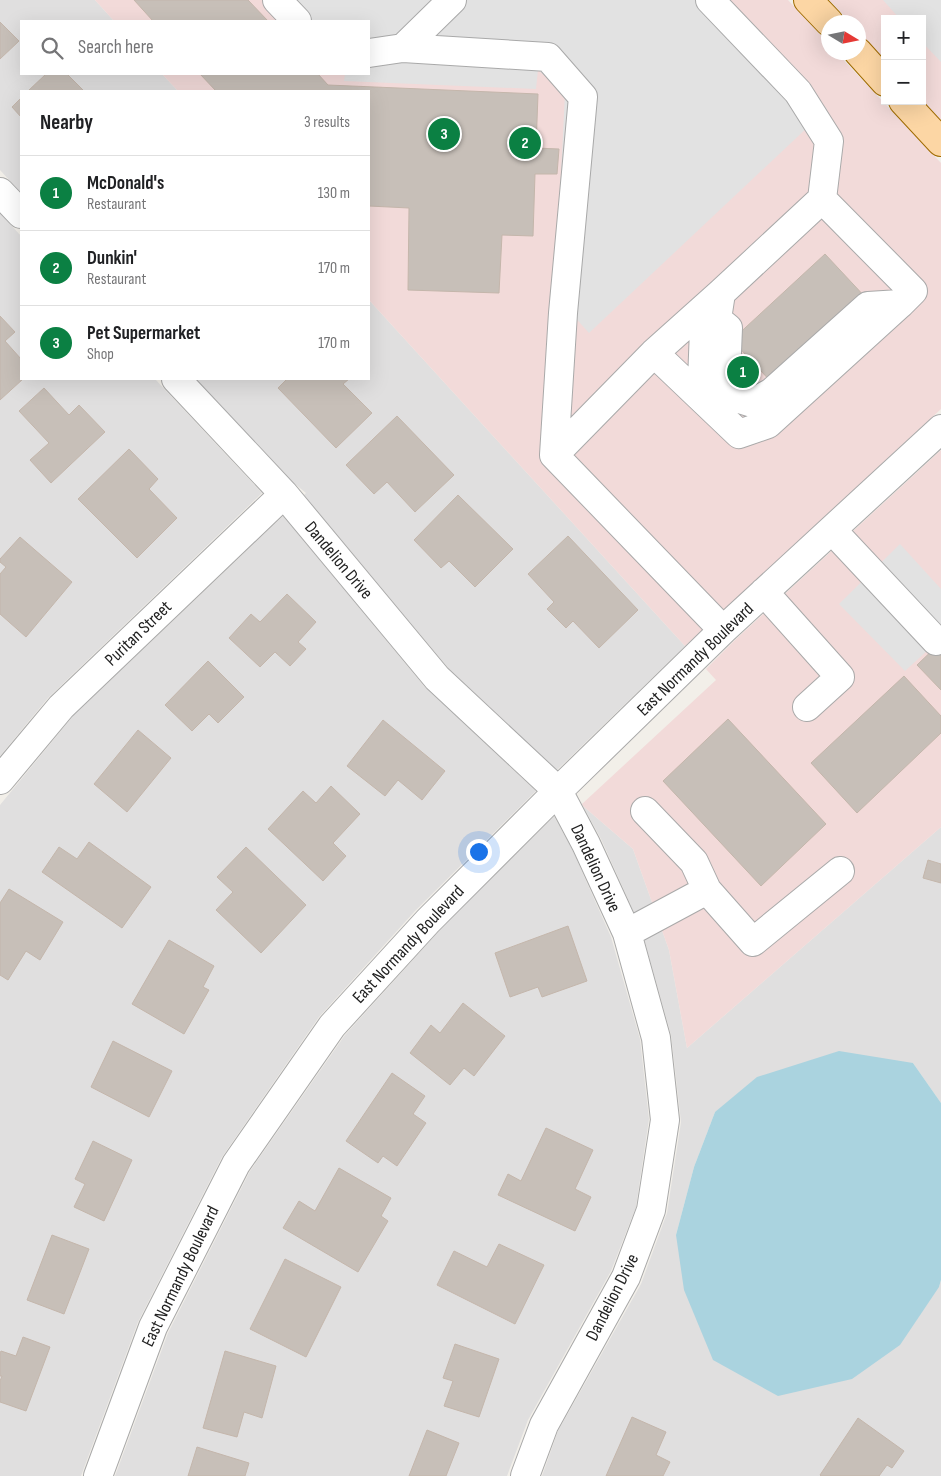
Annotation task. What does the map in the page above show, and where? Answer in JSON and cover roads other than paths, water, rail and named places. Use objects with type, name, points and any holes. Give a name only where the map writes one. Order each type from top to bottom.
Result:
[{"type":"main road","points":[[808,0],[822,15]]},
{"type":"main road","points":[[865,60],[881,78]]},
{"type":"main road","points":[[907,105],[941,142]]},
{"type":"street","points":[[277,0],[297,20]]},
{"type":"street","points":[[403,48],[452,0]]},
{"type":"street","points":[[554,456],[654,353],[719,306],[822,200],[829,141],[798,92],[710,0]]},
{"type":"street","points":[[370,53],[403,48],[548,57],[583,97],[563,313],[554,456],[723,630]]},
{"type":"street","points":[[0,192],[20,213]]},
{"type":"street","points":[[654,353],[739,434],[768,424],[900,304],[913,291],[822,200]]},
{"type":"street","points":[[719,306],[728,328],[726,376],[717,392],[752,403],[772,392],[868,306],[900,304]]},
{"type":"street","name":"Dandelion Drive","points":[[177,380],[284,494],[437,678],[558,791],[586,844],[626,933],[656,1038],[665,1120],[651,1210],[626,1277],[544,1425],[524,1476]]},
{"type":"street","name":"East Normandy Boulevard","points":[[98,1476],[152,1327],[236,1164],[332,1026],[428,921],[723,630],[832,530],[937,442]]},
{"type":"street","name":"Puritan Street","points":[[0,780],[61,707],[284,494]]},
{"type":"street","points":[[832,530],[936,641]]},
{"type":"street","points":[[764,592],[840,677],[807,706]]},
{"type":"street","points":[[645,811],[694,862],[707,890],[753,942],[840,871]]},
{"type":"street","points":[[626,933],[707,890]]},
{"type":"water","points":[[839,1051],[913,1063],[941,1103],[941,1280],[939,1287],[900,1345],[852,1379],[778,1396],[713,1360],[684,1290],[676,1235],[694,1167],[715,1112],[757,1077]]},
{"type":"place","name":"Pet Supermarket","points":[[444,134]]},
{"type":"place","name":"Dunkin'","points":[[525,143]]},
{"type":"place","name":"McDonald's","points":[[743,372]]}]
